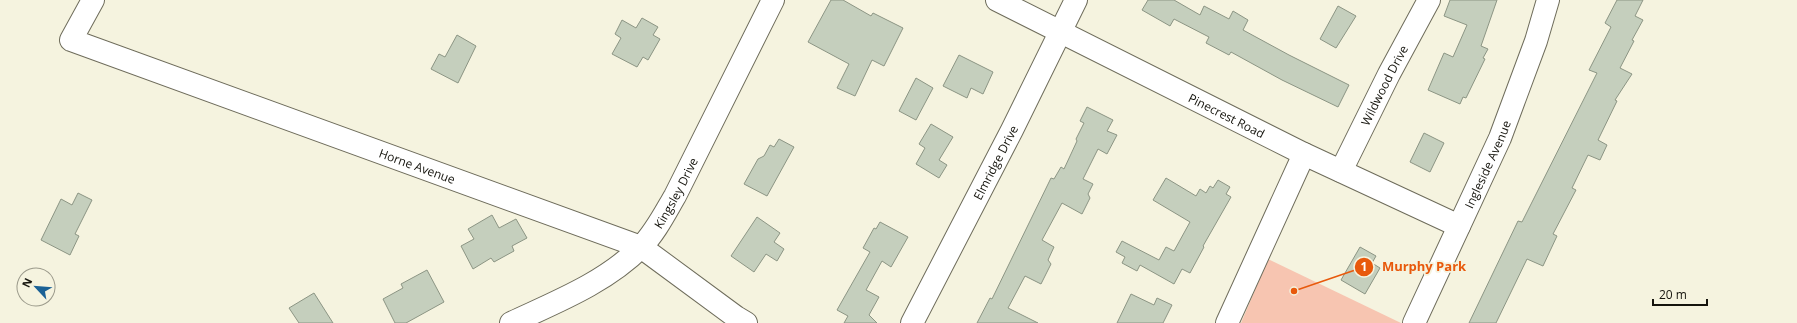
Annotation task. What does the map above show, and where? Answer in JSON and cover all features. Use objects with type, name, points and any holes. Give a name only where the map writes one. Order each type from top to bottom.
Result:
[{"type":"street","name":"Horne Avenue","points":[[92,0],[71,40],[641,247],[746,323]]},
{"type":"street","name":"Kingsley Drive","points":[[511,323],[584,288],[615,268],[641,247],[662,218],[675,196],[773,0]]},
{"type":"street","name":"Pinecrest Road","points":[[996,0],[1061,31],[1304,154],[1459,226]]},
{"type":"street","name":"Elmridge Drive","points":[[912,323],[1076,0]]},
{"type":"street","name":"Wildwood Drive","points":[[1341,171],[1389,74],[1429,0]]},
{"type":"street","name":"Ingleside Avenue","points":[[1414,323],[1500,138],[1536,41],[1548,0]]},
{"type":"street","points":[[1227,323],[1304,154]]},
{"type":"shaded area","points":[[1268,259],[1401,323],[1241,323]]},
{"type":"building","points":[[831,0],[843,0],[871,16],[873,13],[903,28],[884,66],[872,60],[855,96],[837,88],[849,64],[808,42]]},
{"type":"building","points":[[1148,0],[1174,0],[1200,15],[1204,6],[1229,19],[1233,11],[1248,20],[1243,30],[1349,85],[1338,107],[1282,80],[1231,52],[1229,55],[1206,43],[1209,37],[1174,19],[1170,26],[1142,10]]},
{"type":"building","points":[[1450,0],[1497,0],[1481,46],[1488,49],[1483,58],[1485,59],[1466,98],[1463,97],[1460,104],[1428,90],[1444,53],[1453,57],[1467,25],[1444,16]]},
{"type":"building","points":[[1617,0],[1643,0],[1635,16],[1643,20],[1632,40],[1634,41],[1620,68],[1632,74],[1615,100],[1617,101],[1598,140],[1607,145],[1600,160],[1588,155],[1572,188],[1576,190],[1553,234],[1557,236],[1543,266],[1527,259],[1496,323],[1469,323],[1518,221],[1522,222],[1597,73],[1589,70],[1611,27],[1605,23]]},
{"type":"building","points":[[1338,6],[1356,16],[1336,48],[1320,39]]},
{"type":"building","points":[[642,18],[658,27],[653,35],[660,39],[648,60],[643,57],[637,67],[612,54],[621,38],[615,34],[622,20],[636,28]]},
{"type":"building","points":[[457,35],[476,46],[458,83],[431,69],[439,54],[445,57]]},
{"type":"building","points":[[959,55],[993,72],[983,94],[971,88],[967,98],[943,86]]},
{"type":"building","points":[[916,78],[933,88],[916,120],[899,111]]},
{"type":"building","points":[[1087,107],[1113,120],[1107,131],[1117,135],[1107,154],[1098,149],[1083,179],[1093,184],[1088,194],[1090,198],[1082,214],[1062,203],[1042,240],[1054,247],[1048,260],[1051,264],[1041,284],[1025,276],[1008,308],[1038,323],[977,323],[990,298],[992,299],[1051,178],[1054,179],[1061,167],[1064,169],[1084,123],[1080,121]]},
{"type":"building","points":[[931,124],[953,137],[939,160],[947,165],[939,178],[916,164],[925,148],[919,144]]},
{"type":"building","points":[[1424,133],[1444,143],[1430,172],[1410,162]]},
{"type":"building","points":[[779,139],[794,147],[767,196],[744,184],[758,159],[764,156],[770,145],[774,147]]},
{"type":"building","points":[[1166,178],[1196,196],[1200,189],[1206,193],[1210,186],[1213,188],[1218,180],[1230,187],[1226,194],[1231,197],[1203,246],[1204,247],[1190,273],[1182,269],[1174,284],[1140,265],[1137,271],[1122,263],[1125,257],[1116,252],[1122,241],[1159,260],[1166,247],[1174,251],[1190,222],[1153,200]]},
{"type":"building","points":[[78,193],[92,200],[75,234],[79,236],[70,255],[41,240],[61,199],[72,205]]},
{"type":"building","points":[[492,215],[499,228],[516,219],[527,238],[512,246],[514,251],[494,262],[491,258],[473,269],[461,246],[474,239],[468,229]]},
{"type":"building","points":[[757,217],[780,233],[774,242],[784,249],[777,261],[766,254],[754,272],[731,256]]},
{"type":"building","points":[[880,222],[908,237],[891,267],[882,261],[866,290],[879,297],[869,315],[877,323],[844,323],[848,316],[837,310],[870,252],[863,248],[874,228],[876,229]]},
{"type":"building","points":[[1360,247],[1376,256],[1372,263],[1380,268],[1365,294],[1341,280]]},
{"type":"building","points":[[427,270],[444,302],[406,323],[395,323],[383,299],[403,288],[401,284]]},
{"type":"building","points":[[314,293],[333,323],[299,323],[289,308]]},
{"type":"building","points":[[1131,294],[1154,305],[1157,298],[1172,305],[1163,323],[1117,323]]},
{"type":"place","name":"Murphy Park","points":[[1294,291]]}]
